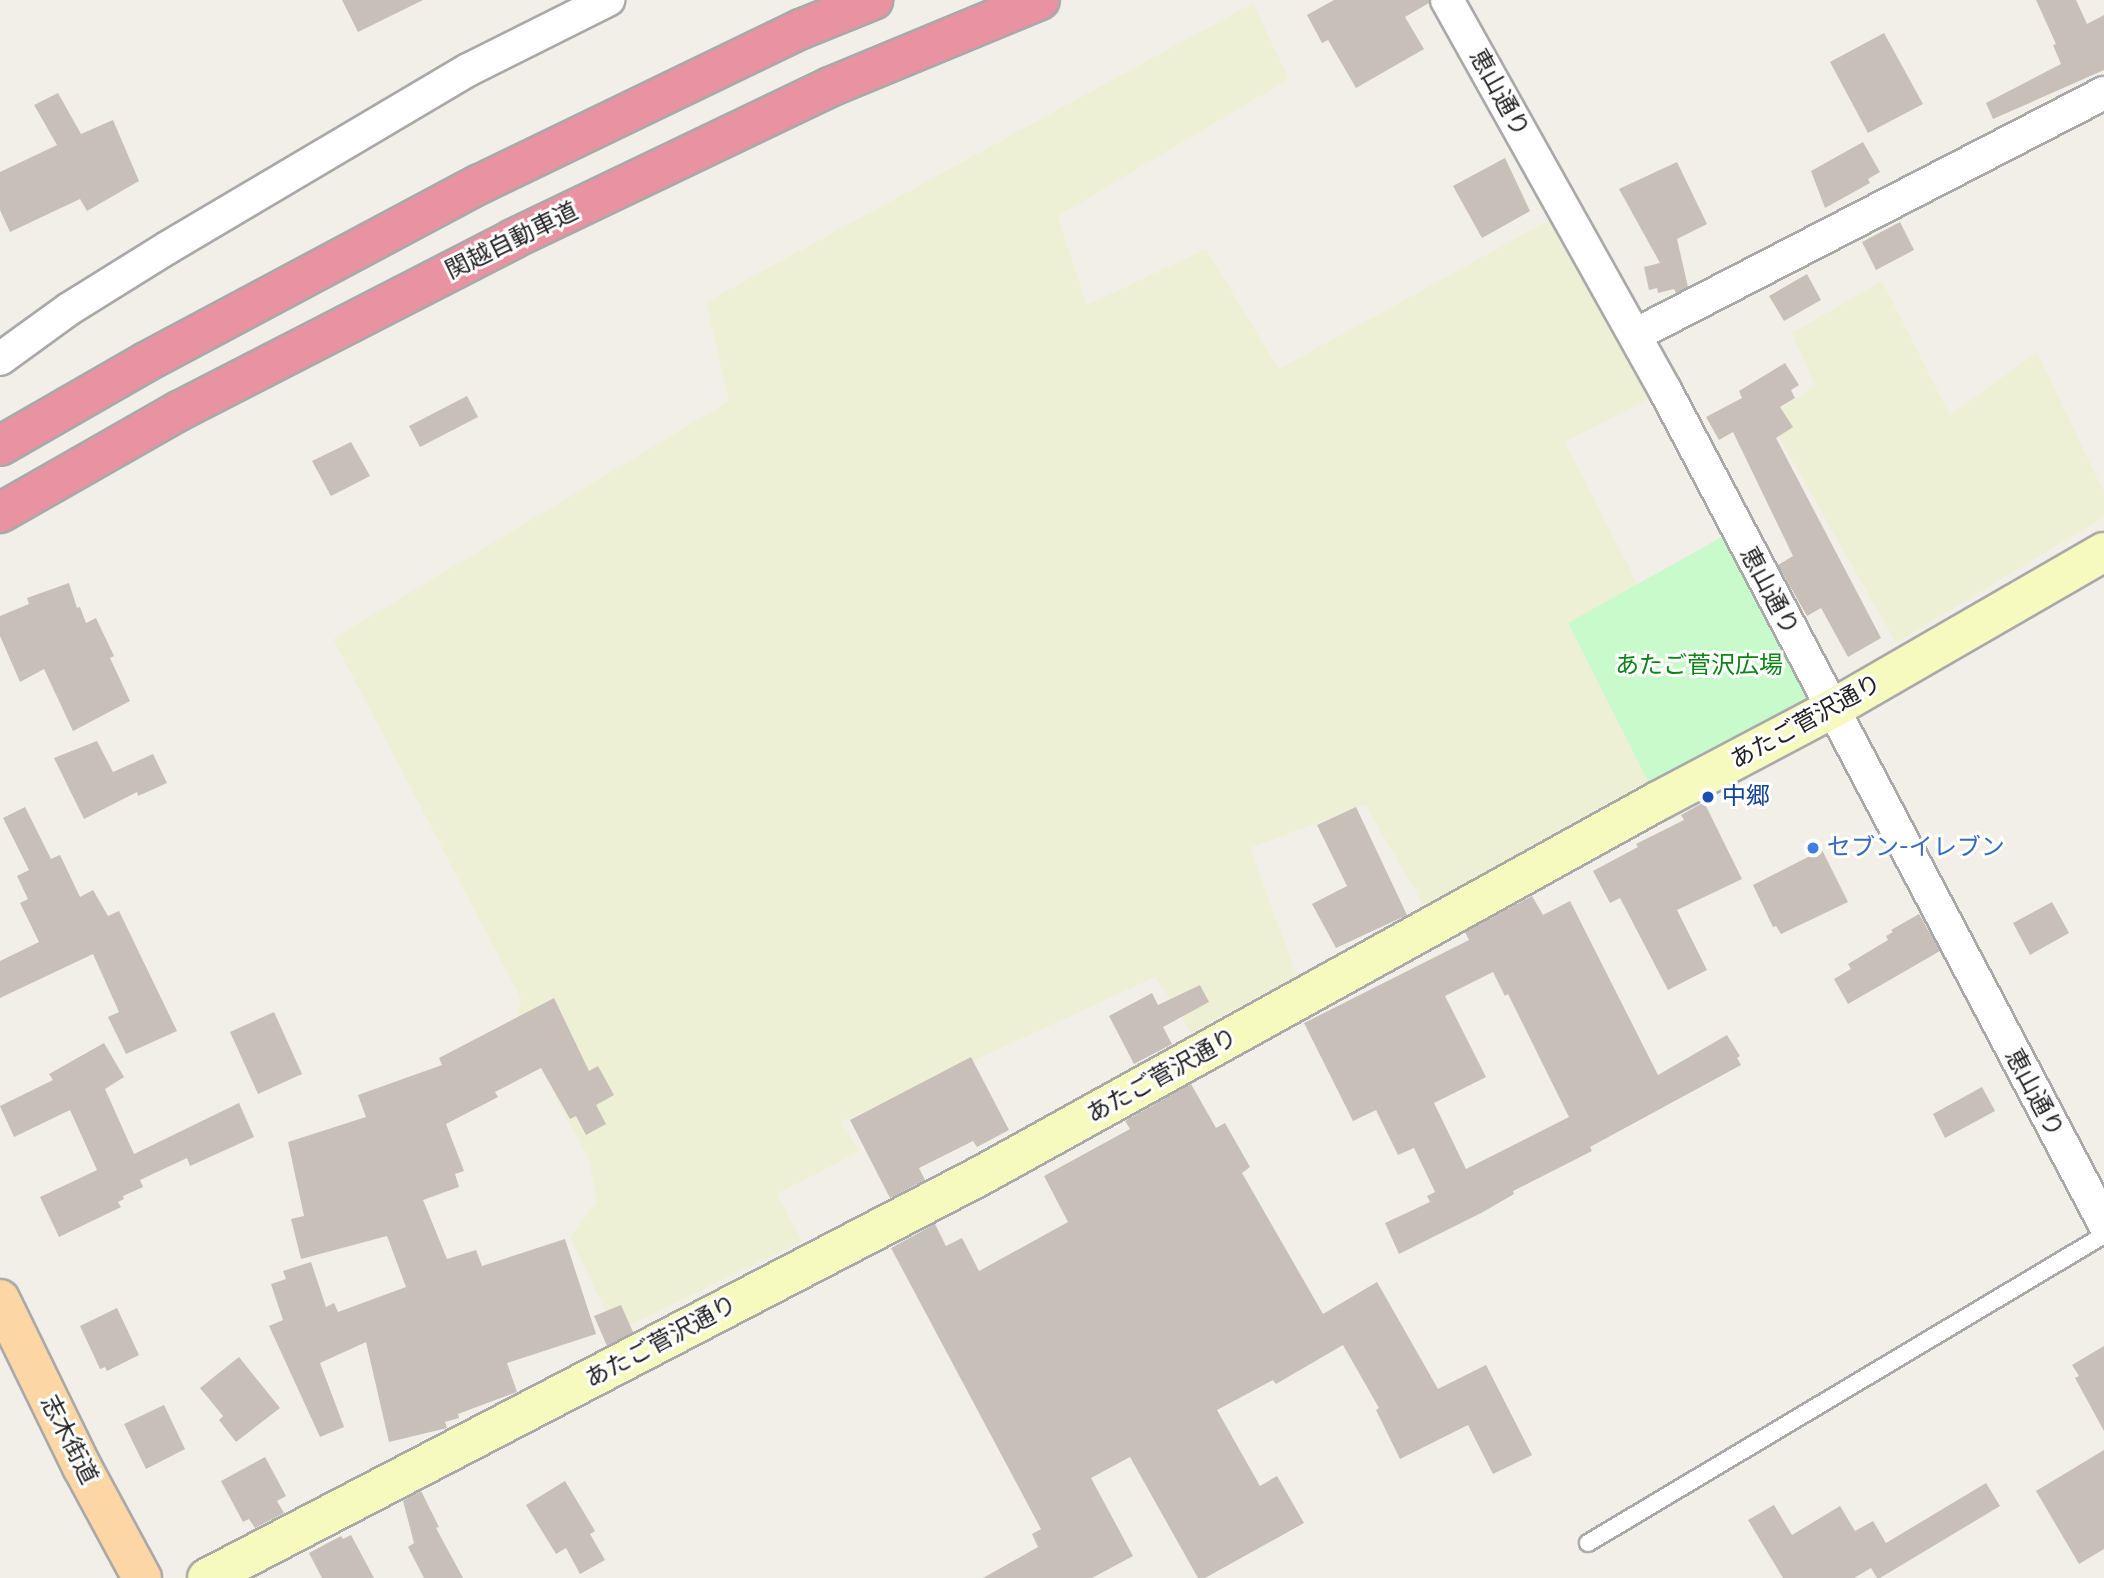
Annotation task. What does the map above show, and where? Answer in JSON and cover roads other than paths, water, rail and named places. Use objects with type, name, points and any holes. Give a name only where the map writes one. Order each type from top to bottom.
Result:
[{"type":"highway","points":[[0,446],[146,362],[480,184],[801,30],[873,0]]},
{"type":"highway","name":"関越自動車道","points":[[0,513],[179,411],[513,239],[830,88],[1040,0]]},
{"type":"main road","name":"志木街道","points":[[0,1299],[82,1467],[142,1578]]},
{"type":"street","points":[[0,359],[69,309],[215,219],[468,70],[608,0]]},
{"type":"street","name":"恵山通り","points":[[1447,0],[1634,335],[2104,1223]]},
{"type":"street","points":[[1634,335],[2104,93]]},
{"type":"street","name":"あたご菅沢通り","points":[[207,1578],[980,1175],[1832,709],[2104,552]]},
{"type":"lane","points":[[1588,1543],[2104,1235]]},
{"type":"place","name":"中郷","points":[[1708,797]]},
{"type":"place","name":"セブン-イレブン","points":[[1813,848]]},
{"type":"park label","name":"あたご菅沢広場","points":[[1699,666]]}]
